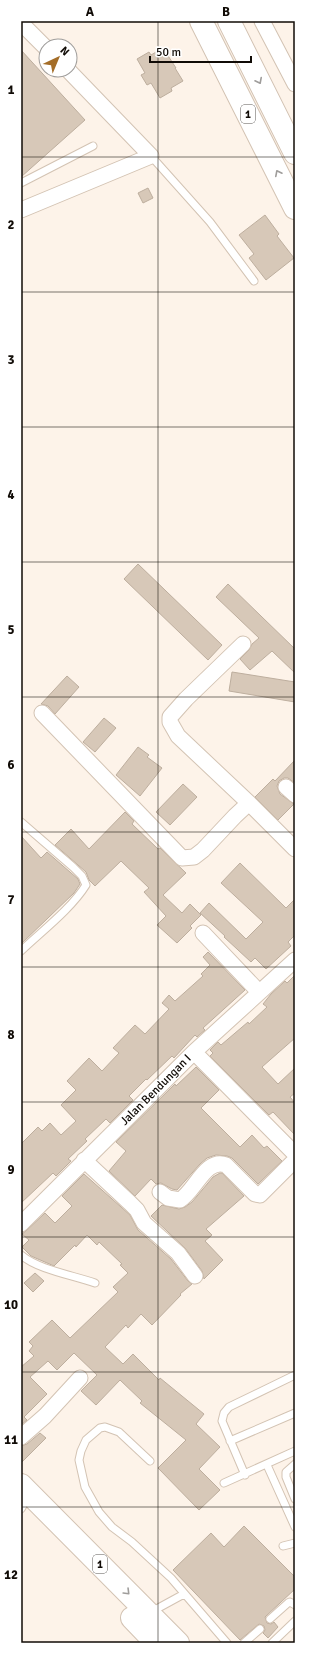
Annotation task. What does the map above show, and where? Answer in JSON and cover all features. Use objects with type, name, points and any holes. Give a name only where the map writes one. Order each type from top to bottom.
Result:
[{"type":"highway","name":"1","points":[[201,21],[295,208]]},
{"type":"highway","name":"1","points":[[229,21],[295,153]]},
{"type":"highway","name":"1","points":[[22,1499],[149,1613],[178,1643]]},
{"type":"highway","name":"1","points":[[22,1499],[156,1643]]},
{"type":"street","points":[[262,21],[295,84]]},
{"type":"street","points":[[21,23],[38,40]]},
{"type":"street","points":[[21,210],[151,156],[76,78]]},
{"type":"street","points":[[243,644],[186,699],[170,717],[170,722],[178,736],[295,849]]},
{"type":"street","points":[[42,714],[182,858],[194,857],[203,850],[249,803]]},
{"type":"street","points":[[203,933],[259,992]]},
{"type":"street","name":"Jalan Bendungan I","points":[[21,1224],[194,1052],[295,960]]},
{"type":"street","points":[[194,1052],[295,1154]]},
{"type":"street","points":[[84,1160],[133,1206],[144,1223],[178,1253],[195,1276]]},
{"type":"street","points":[[160,1192],[168,1198],[180,1200],[188,1194],[201,1176],[212,1165],[220,1163],[226,1165],[255,1194],[260,1195],[295,1160]]},
{"type":"street","points":[[21,1438],[45,1416],[80,1378]]},
{"type":"lane","points":[[21,183],[93,146]]},
{"type":"lane","points":[[151,156],[210,222],[254,281]]},
{"type":"lane","points":[[21,822],[73,867],[82,876],[86,885],[82,892],[21,950]]},
{"type":"lane","points":[[21,1255],[40,1267],[95,1282]]},
{"type":"lane","points":[[245,1475],[222,1422],[224,1413],[229,1407],[295,1375]]},
{"type":"lane","points":[[230,1441],[295,1414]]},
{"type":"lane","points":[[150,1461],[119,1432],[105,1427],[100,1428],[86,1440],[79,1460],[85,1487],[99,1512],[112,1527],[132,1542],[171,1578],[227,1643]]},
{"type":"lane","points":[[224,1483],[245,1475],[295,1451]]},
{"type":"lane","points":[[295,1464],[286,1472],[286,1477],[295,1499]]},
{"type":"lane","points":[[267,1465],[295,1527]]},
{"type":"lane","points":[[283,1546],[295,1543]]},
{"type":"lane","points":[[149,1613],[184,1594]]},
{"type":"lane","points":[[270,1619],[288,1603],[290,1602],[295,1605]]},
{"type":"lane","points":[[272,1643],[295,1621]]},
{"type":"lane","points":[[244,1643],[260,1629]]},
{"type":"building","points":[[163,48],[183,81],[171,88],[172,91],[160,98],[151,83],[147,85],[141,75],[145,73],[137,59],[149,52],[151,55]]},
{"type":"building","points":[[21,50],[38,69],[38,78],[47,78],[85,120],[21,177]]},
{"type":"building","points":[[148,188],[153,198],[143,203],[138,193]]},
{"type":"building","points":[[265,215],[279,234],[277,236],[294,258],[266,280],[249,258],[254,254],[239,235]]},
{"type":"building","points":[[138,564],[222,645],[208,660],[124,579]]},
{"type":"building","points":[[228,584],[295,649],[295,673],[272,651],[250,670],[240,659],[259,638],[216,597]]},
{"type":"building","points":[[232,672],[295,682],[295,702],[229,691]]},
{"type":"building","points":[[67,676],[79,687],[55,714],[48,706],[41,704]]},
{"type":"building","points":[[104,718],[116,728],[95,752],[83,742]]},
{"type":"building","points":[[138,747],[149,755],[147,757],[162,768],[140,796],[116,775]]},
{"type":"building","points":[[295,760],[295,783],[288,778],[284,778],[279,781],[277,786],[280,794],[294,804],[278,820],[255,797],[273,779],[275,781]]},
{"type":"building","points":[[183,784],[197,797],[170,825],[156,812]]},
{"type":"building","points":[[125,812],[134,821],[132,824],[186,873],[163,895],[182,913],[190,904],[201,915],[190,926],[192,928],[177,943],[157,925],[166,916],[144,892],[149,888],[121,861],[95,886],[89,880],[86,872],[55,845],[71,829],[89,849]]},
{"type":"building","points":[[21,836],[41,858],[47,852],[78,879],[80,884],[74,893],[21,944]]},
{"type":"building","points":[[240,863],[286,908],[295,899],[295,935],[288,942],[291,946],[266,969],[255,958],[251,962],[200,913],[209,903],[246,939],[263,922],[221,883]]},
{"type":"building","points":[[208,952],[245,990],[203,1028],[205,1030],[197,1037],[195,1035],[174,1058],[172,1056],[147,1080],[146,1079],[129,1096],[133,1100],[110,1123],[106,1119],[85,1139],[87,1141],[68,1159],[71,1161],[56,1176],[53,1173],[21,1203],[21,1144],[38,1127],[42,1131],[50,1123],[61,1135],[76,1121],[61,1105],[76,1090],[67,1081],[89,1058],[102,1071],[119,1053],[113,1048],[135,1025],[145,1034],[169,1009],[162,1003],[169,995],[175,1001],[203,976],[201,974],[210,965],[203,957]]},
{"type":"building","points":[[295,975],[295,1038],[262,1067],[278,1084],[295,1068],[295,1093],[290,1097],[295,1103],[295,1135],[273,1112],[269,1115],[210,1056],[213,1053],[210,1050],[218,1042],[221,1045],[248,1022],[249,1024],[267,1007],[263,1004],[271,994],[285,981],[287,983]]},
{"type":"building","points":[[196,1067],[219,1090],[201,1108],[240,1147],[252,1135],[264,1148],[267,1146],[282,1161],[258,1184],[232,1158],[216,1155],[207,1158],[200,1164],[177,1190],[161,1183],[156,1184],[151,1179],[135,1196],[109,1171],[126,1151],[116,1142],[175,1084],[176,1086]]},
{"type":"building","points":[[222,1173],[244,1196],[206,1229],[212,1235],[205,1241],[223,1260],[204,1279],[202,1271],[185,1248],[151,1216],[162,1205],[179,1209],[185,1207],[192,1202],[213,1177]]},
{"type":"building","points":[[84,1174],[130,1215],[138,1230],[171,1259],[192,1284],[180,1294],[181,1295],[152,1325],[141,1314],[128,1328],[126,1325],[105,1347],[123,1364],[133,1354],[159,1380],[160,1378],[204,1414],[196,1424],[220,1447],[199,1469],[220,1490],[199,1510],[158,1468],[186,1440],[140,1403],[142,1401],[120,1380],[96,1405],[81,1391],[97,1375],[74,1353],[57,1370],[48,1361],[30,1377],[47,1394],[24,1417],[27,1420],[21,1425],[21,1367],[34,1356],[29,1351],[33,1346],[29,1342],[52,1320],[70,1338],[118,1292],[113,1287],[128,1273],[120,1265],[122,1264],[99,1242],[97,1245],[87,1235],[76,1247],[75,1245],[54,1266],[31,1256],[22,1247],[29,1240],[22,1234],[45,1213],[55,1223],[72,1206],[62,1196]]},
{"type":"building","points":[[35,1273],[44,1281],[33,1292],[24,1283]]},
{"type":"building","points":[[40,1433],[46,1438],[21,1463],[21,1446],[27,1444]]},
{"type":"building","points":[[244,1526],[295,1577],[295,1589],[265,1617],[267,1623],[271,1624],[274,1622],[278,1627],[268,1638],[263,1633],[265,1630],[264,1626],[259,1624],[240,1640],[173,1570],[211,1533],[224,1547]]}]
